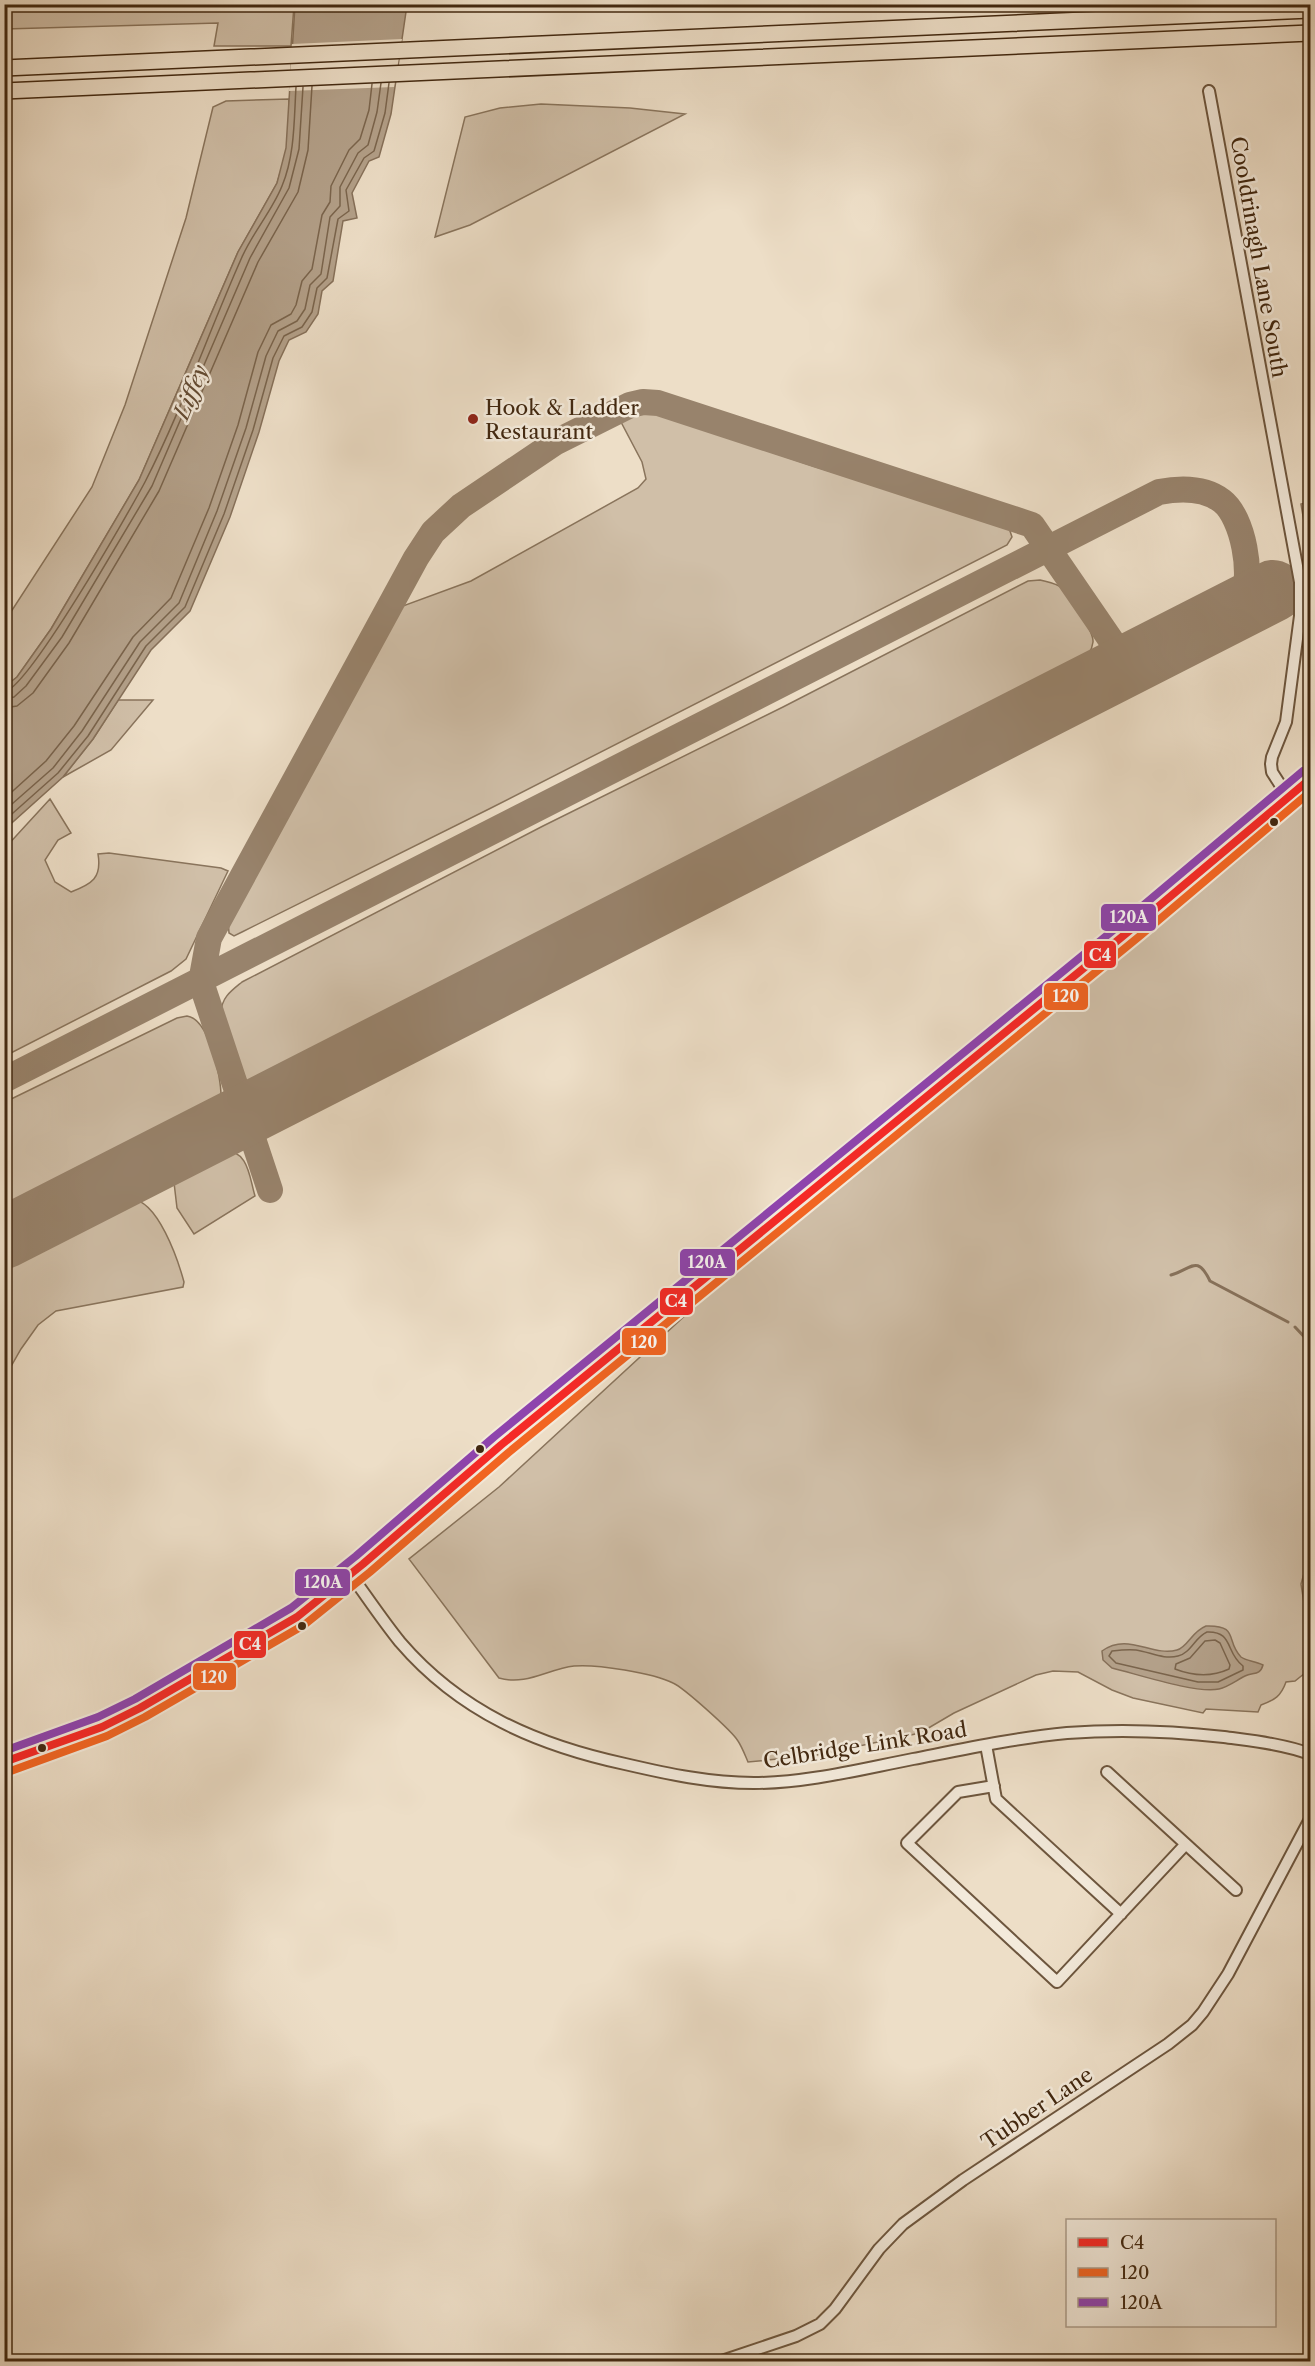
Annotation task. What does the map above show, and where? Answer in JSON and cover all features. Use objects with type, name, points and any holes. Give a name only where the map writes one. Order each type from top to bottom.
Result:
[{"type":"highway","points":[[4,68],[1311,10]]},
{"type":"highway","points":[[4,91],[1311,33]]},
{"type":"main road","points":[[4,1762],[87,1733],[140,1708],[288,1623],[351,1575],[501,1445],[1134,927],[1311,779]]},
{"type":"street","name":"Cooldrinagh Lane South","points":[[1209,91],[1301,596],[1286,722],[1272,757],[1272,772],[1288,797]]},
{"type":"street","name":"Celbridge Link Road","points":[[351,1575],[401,1642],[445,1686],[500,1722],[526,1735],[571,1751],[681,1777],[730,1783],[816,1777],[986,1745],[1068,1733],[1134,1731],[1248,1740],[1311,1754]]},
{"type":"street","points":[[986,1745],[996,1799],[1121,1914]]},
{"type":"street","points":[[1107,1772],[1236,1890]]},
{"type":"street","points":[[994,1786],[958,1792],[907,1843],[1058,1982],[1185,1845]]},
{"type":"street","name":"Tubber Lane","points":[[719,2361],[796,2336],[820,2324],[835,2309],[879,2249],[903,2224],[963,2181],[1168,2044],[1192,2025],[1228,1974],[1311,1820]]},
{"type":"shaded area","points":[[5,4],[294,4],[291,46],[214,46],[218,23],[5,29]]},
{"type":"shaded area","points":[[289,99],[290,142],[277,183],[238,252],[139,480],[51,629],[17,677],[5,687],[5,621],[92,487],[125,405],[186,218],[213,107],[226,101]]},
{"type":"shaded area","points":[[541,104],[630,108],[685,114],[470,225],[435,237],[465,117],[500,108]]},
{"type":"shaded area","points":[[648,412],[998,523],[1009,528],[1012,537],[1007,545],[489,809],[234,936],[229,933],[228,920],[400,607],[471,581],[638,488],[646,479],[642,462],[621,422],[638,413]]},
{"type":"shaded area","points":[[1310,502],[1310,558],[1301,504]]},
{"type":"shaded area","points":[[1040,580],[1062,588],[1086,622],[1093,642],[1090,651],[1081,662],[644,888],[275,1072],[247,1083],[221,1012],[225,998],[242,982],[543,826],[783,707],[1028,581]]},
{"type":"shaded area","points":[[118,700],[153,700],[111,750],[63,777],[93,739]]},
{"type":"shaded area","points":[[50,799],[71,833],[58,840],[45,860],[55,882],[71,892],[94,879],[98,869],[98,854],[109,853],[221,868],[228,871],[186,959],[171,971],[5,1056],[5,848]]},
{"type":"shaded area","points":[[1303,801],[1310,819],[1310,1552],[1301,1584],[1310,1641],[1310,1669],[1295,1681],[1286,1682],[1280,1694],[1261,1705],[1258,1712],[1206,1709],[1203,1713],[1133,1698],[1078,1672],[1053,1671],[1036,1675],[954,1713],[920,1733],[808,1757],[804,1749],[793,1750],[788,1758],[748,1762],[738,1741],[727,1728],[687,1693],[664,1679],[596,1666],[574,1666],[528,1679],[499,1678],[409,1559],[499,1487],[818,1193],[1218,864],[1235,854]]},
{"type":"shaded area","points":[[187,1016],[195,1019],[207,1037],[219,1075],[221,1096],[214,1103],[114,1157],[5,1210],[5,1102],[177,1018]]},
{"type":"shaded area","points":[[222,1150],[238,1154],[243,1159],[255,1196],[194,1234],[177,1208],[173,1174]]},
{"type":"shaded area","points":[[131,1199],[141,1202],[150,1209],[158,1220],[172,1246],[184,1282],[183,1287],[56,1311],[38,1325],[5,1377],[5,1262]]},
{"type":"water","name":"Liffey","points":[[295,5],[407,5],[391,114],[379,157],[369,161],[352,193],[357,218],[343,221],[333,281],[322,291],[318,314],[306,332],[289,340],[279,361],[259,432],[230,517],[190,611],[151,650],[93,739],[63,777],[5,829],[4,687],[17,677],[51,629],[139,480],[238,252],[277,183],[286,148]]},
{"type":"water","points":[[1206,1626],[1217,1626],[1228,1631],[1236,1651],[1241,1657],[1263,1665],[1260,1671],[1222,1688],[1209,1690],[1151,1679],[1112,1668],[1103,1660],[1102,1651],[1121,1644],[1158,1650],[1177,1650]]},
{"type":"pier","points":[[402,39],[394,87],[289,91],[292,44]]},
{"type":"waterway","points":[[1171,1275],[1197,1266],[1210,1281],[1288,1322]]},
{"type":"waterway","points":[[1295,1327],[1310,1343]]},
{"type":"taxiway","points":[[270,1190],[201,982],[209,938],[416,558],[433,532],[461,506],[556,442],[630,405],[643,402],[658,403],[1032,525],[1128,665]]},
{"type":"taxiway","points":[[4,1080],[1159,492],[1200,491],[1222,501],[1236,520],[1244,548],[1247,577],[1241,602],[1225,615]]},
{"type":"runway","points":[[4,1238],[1273,591]]},
{"type":"transit line","name":"120A","points":[[4,1751],[98,1717],[135,1699],[291,1608],[356,1556],[494,1437],[1127,919],[1303,771]]},
{"type":"transit line","name":"C4","points":[[4,1762],[102,1727],[140,1708],[297,1617],[363,1564],[501,1445],[1134,927],[1310,779]]},
{"type":"transit line","name":"120","points":[[8,1772],[107,1736],[145,1717],[304,1625],[370,1572],[508,1453],[1141,935],[1310,792]]},
{"type":"place","name":"Hook & Ladder Restaurant","points":[[473,419]]}]
